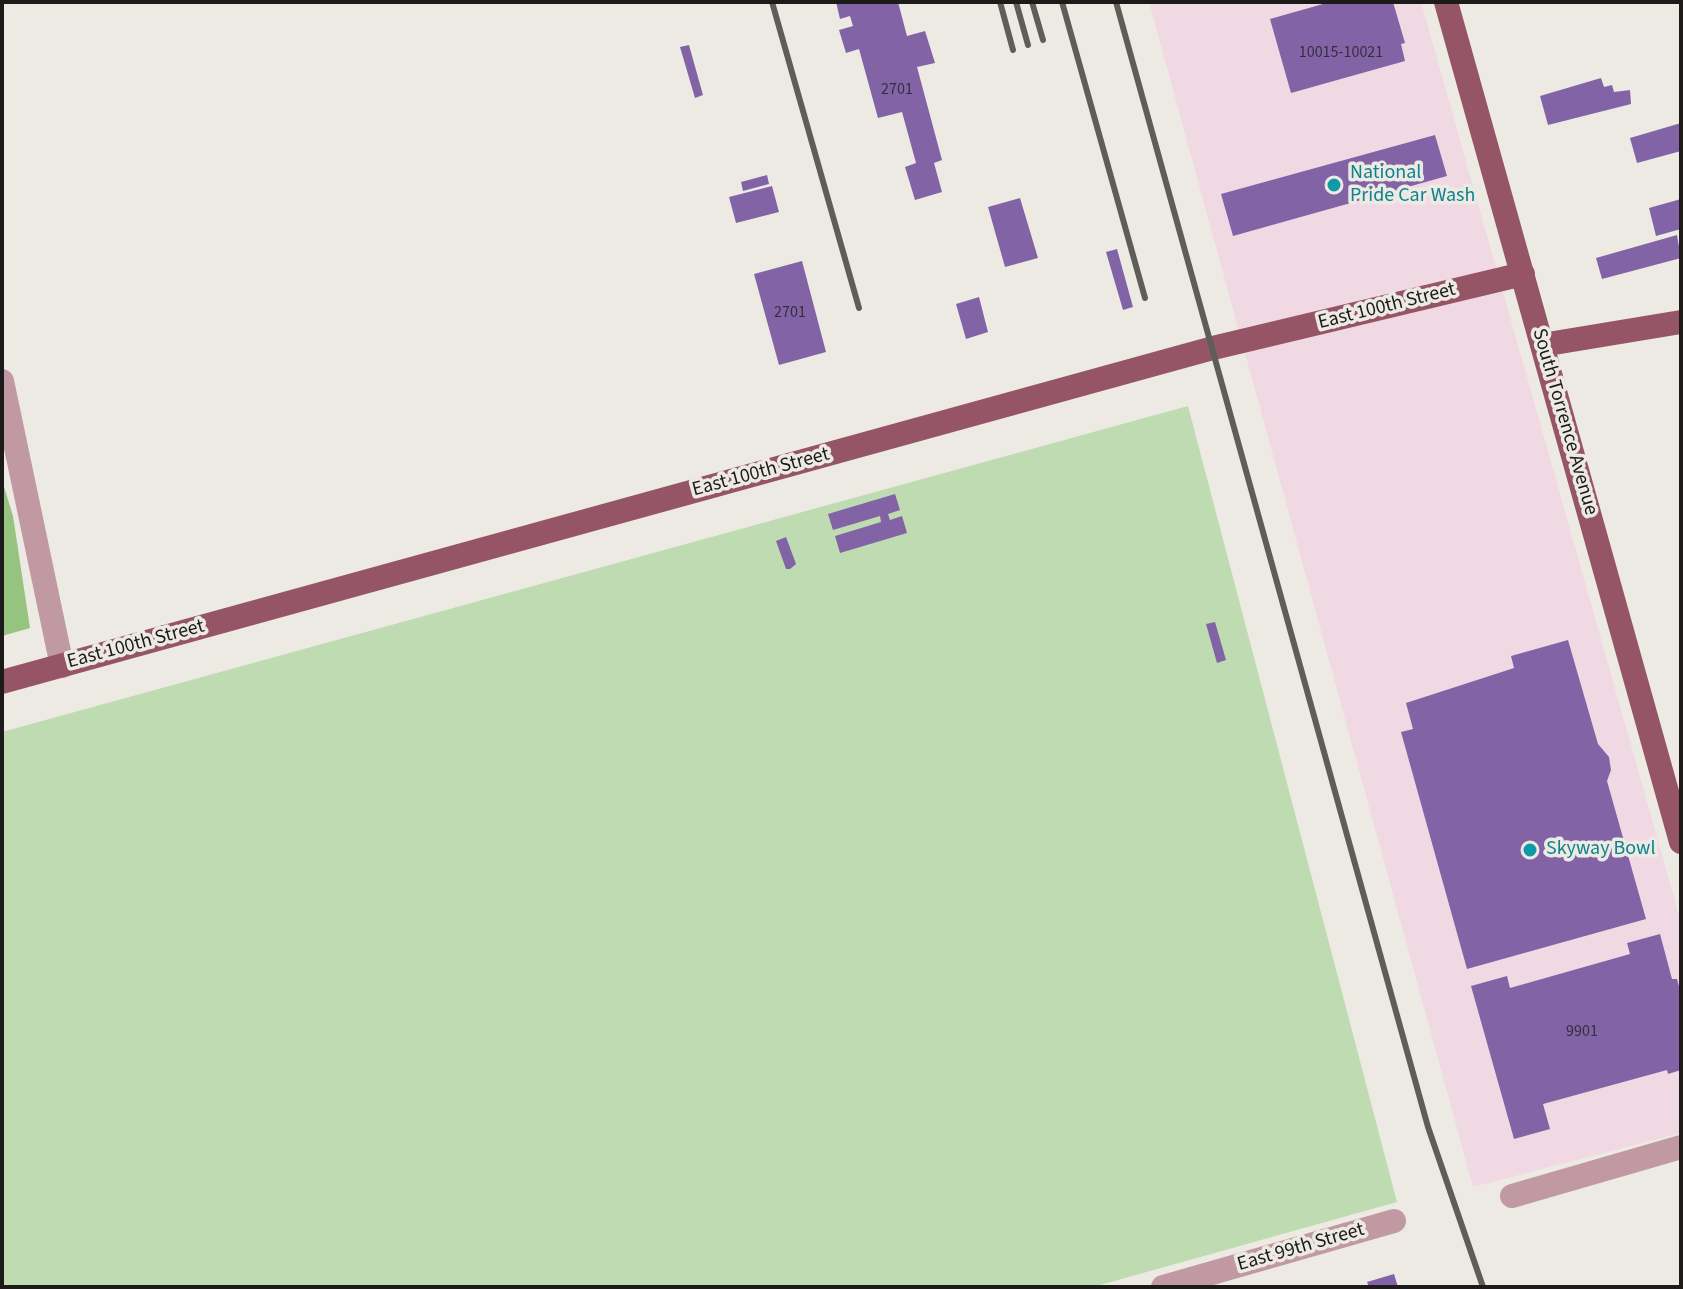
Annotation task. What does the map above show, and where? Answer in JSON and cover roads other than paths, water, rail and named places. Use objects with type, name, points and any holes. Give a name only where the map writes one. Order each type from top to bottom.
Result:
[{"type":"main road","name":"South Torrence Avenue","points":[[1446,2],[1681,842]]},
{"type":"main road","name":"East 100th Street","points":[[2,682],[1213,348],[1523,274]]},
{"type":"main road","points":[[1542,345],[1681,322]]},
{"type":"street","points":[[2,381],[62,666]]},
{"type":"street","points":[[1512,1196],[1681,1147]]},
{"type":"street","name":"East 99th Street","points":[[1166,1287],[1394,1221]]},
{"type":"railway","points":[[772,2],[859,308]]},
{"type":"railway","points":[[1000,2],[1013,50]]},
{"type":"railway","points":[[1016,2],[1028,45]]},
{"type":"railway","points":[[1032,2],[1043,40]]},
{"type":"railway","points":[[1062,2],[1145,298]]},
{"type":"railway","points":[[1116,2],[1428,1127],[1483,1287]]},
{"type":"place","name":"National Pride Car Wash","points":[[1334,185]]},
{"type":"place","name":"Skyway Bowl","points":[[1530,850]]}]
